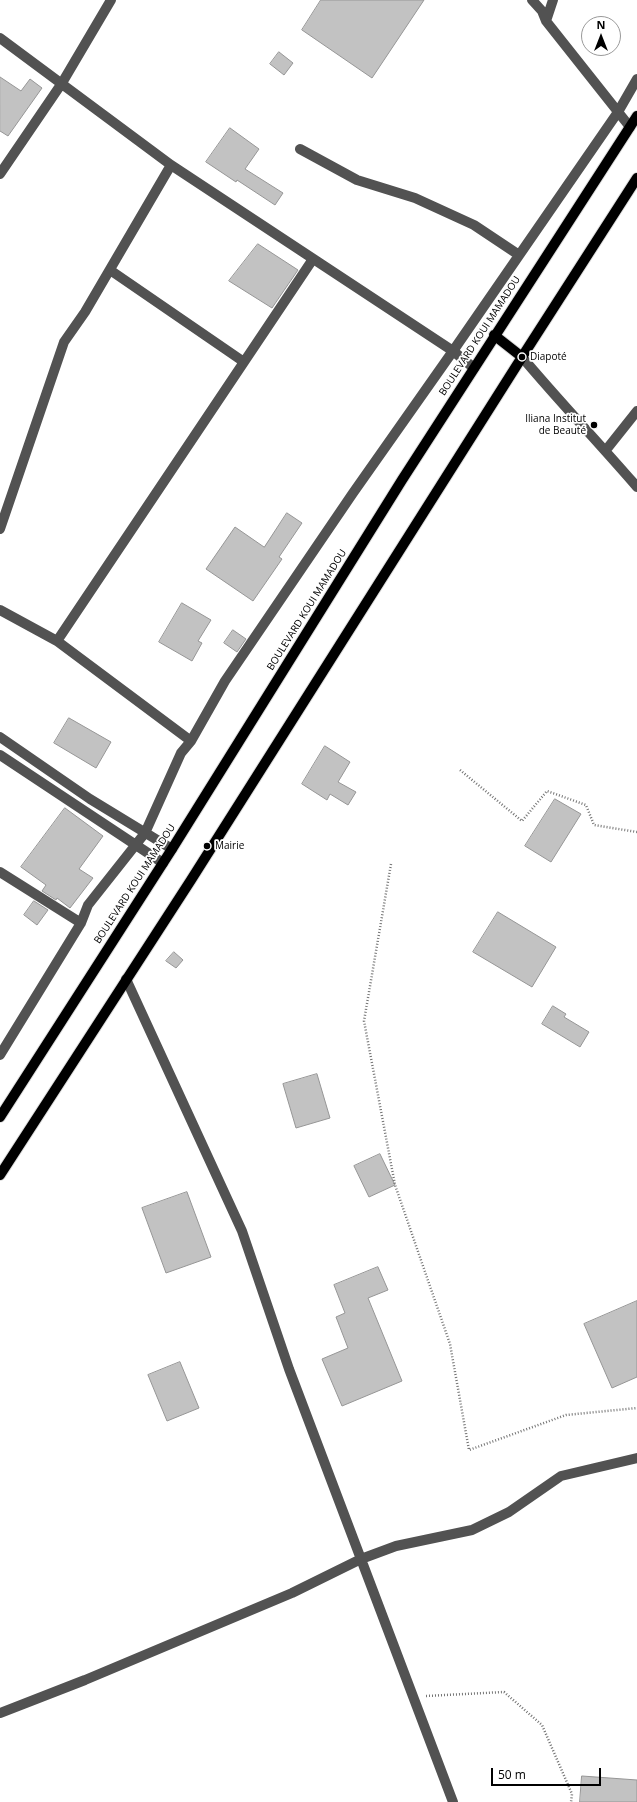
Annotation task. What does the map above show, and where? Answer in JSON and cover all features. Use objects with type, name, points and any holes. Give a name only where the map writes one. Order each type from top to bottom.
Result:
[{"type":"main road","name":"BOULEVARD KOUI MAMADOU","points":[[0,1117],[172,849],[494,336],[637,116]]},
{"type":"main road","points":[[0,1175],[321,676],[637,178]]},
{"type":"main road","points":[[494,336],[522,357]]},
{"type":"street","points":[[0,174],[62,83],[111,0]]},
{"type":"street","points":[[532,0],[542,11],[546,21],[630,127]]},
{"type":"street","points":[[546,21],[553,0]]},
{"type":"street","points":[[0,38],[171,165],[453,352],[474,368]]},
{"type":"street","points":[[0,1055],[81,923],[88,905],[145,833],[181,754],[191,741],[230,675],[352,493],[453,352],[618,112],[637,79]]},
{"type":"street","points":[[300,149],[357,180],[415,198],[474,225],[519,255]]},
{"type":"street","points":[[0,529],[64,342],[85,312],[171,165]]},
{"type":"street","points":[[57,641],[313,259]]},
{"type":"street","points":[[110,270],[244,362]]},
{"type":"street","points":[[522,357],[558,400],[606,450],[637,487]]},
{"type":"street","points":[[606,450],[637,411]]},
{"type":"street","points":[[0,610],[57,641],[191,741]]},
{"type":"street","points":[[0,738],[90,799],[172,849]]},
{"type":"street","points":[[0,755],[163,863]]},
{"type":"street","points":[[0,872],[81,923]]},
{"type":"street","points":[[126,979],[242,1231],[289,1369],[453,1802]]},
{"type":"street","points":[[0,1713],[85,1680],[292,1593],[361,1559],[396,1546],[472,1530],[509,1512],[561,1476],[637,1458]]},
{"type":"path","points":[[460,770],[522,821],[547,791],[586,805],[594,825],[637,832]]},
{"type":"path","points":[[391,864],[364,1021],[395,1185],[450,1344],[469,1450],[566,1415],[637,1408]]},
{"type":"path","points":[[413,1696],[504,1692],[542,1725],[572,1794],[571,1802]]},
{"type":"building","points":[[321,0],[424,0],[372,78],[302,30]]},
{"type":"building","points":[[279,52],[293,63],[284,75],[270,64]]},
{"type":"building","points":[[0,77],[21,91],[30,79],[42,88],[8,136],[0,131]]},
{"type":"building","points":[[230,128],[259,149],[245,169],[283,193],[275,205],[206,162]]},
{"type":"building","points":[[258,244],[298,270],[272,308],[229,281]]},
{"type":"building","points":[[287,513],[302,523],[279,557],[282,559],[253,601],[206,569],[235,527],[264,547]]},
{"type":"building","points":[[182,603],[211,620],[198,641],[202,643],[192,661],[159,642]]},
{"type":"building","points":[[233,630],[246,639],[237,652],[224,643]]},
{"type":"building","points":[[69,718],[111,742],[96,768],[54,743]]},
{"type":"building","points":[[325,746],[350,762],[338,782],[356,792],[348,805],[330,794],[327,800],[302,784]]},
{"type":"building","points":[[555,799],[581,814],[551,862],[525,846]]},
{"type":"building","points":[[65,808],[103,836],[79,869],[93,878],[70,908],[57,898],[56,900],[42,891],[46,885],[21,867]]},
{"type":"building","points":[[34,901],[48,910],[37,925],[24,915]]},
{"type":"building","points":[[498,912],[556,947],[532,987],[473,952]]},
{"type":"building","points":[[174,952],[183,960],[176,968],[166,961]]},
{"type":"building","points":[[553,1006],[566,1014],[564,1017],[589,1032],[580,1047],[542,1024]]},
{"type":"building","points":[[317,1074],[330,1118],[296,1128],[283,1084]]},
{"type":"building","points":[[380,1154],[395,1185],[369,1197],[354,1166]]},
{"type":"building","points":[[187,1192],[211,1257],[166,1273],[142,1208]]},
{"type":"building","points":[[378,1267],[388,1290],[368,1298],[402,1381],[342,1406],[322,1359],[348,1348],[336,1317],[345,1313],[334,1285]]},
{"type":"building","points":[[637,1301],[637,1377],[612,1388],[584,1324]]},
{"type":"building","points":[[180,1362],[199,1408],[167,1421],[148,1375]]},
{"type":"building","points":[[582,1776],[637,1780],[637,1802],[580,1802]]},
{"type":"place","name":"Diapoté","points":[[522,357]]},
{"type":"place","name":"Iliana Institut de Beauté","points":[[594,425]]},
{"type":"place","name":"Mairie","points":[[207,846]]}]
